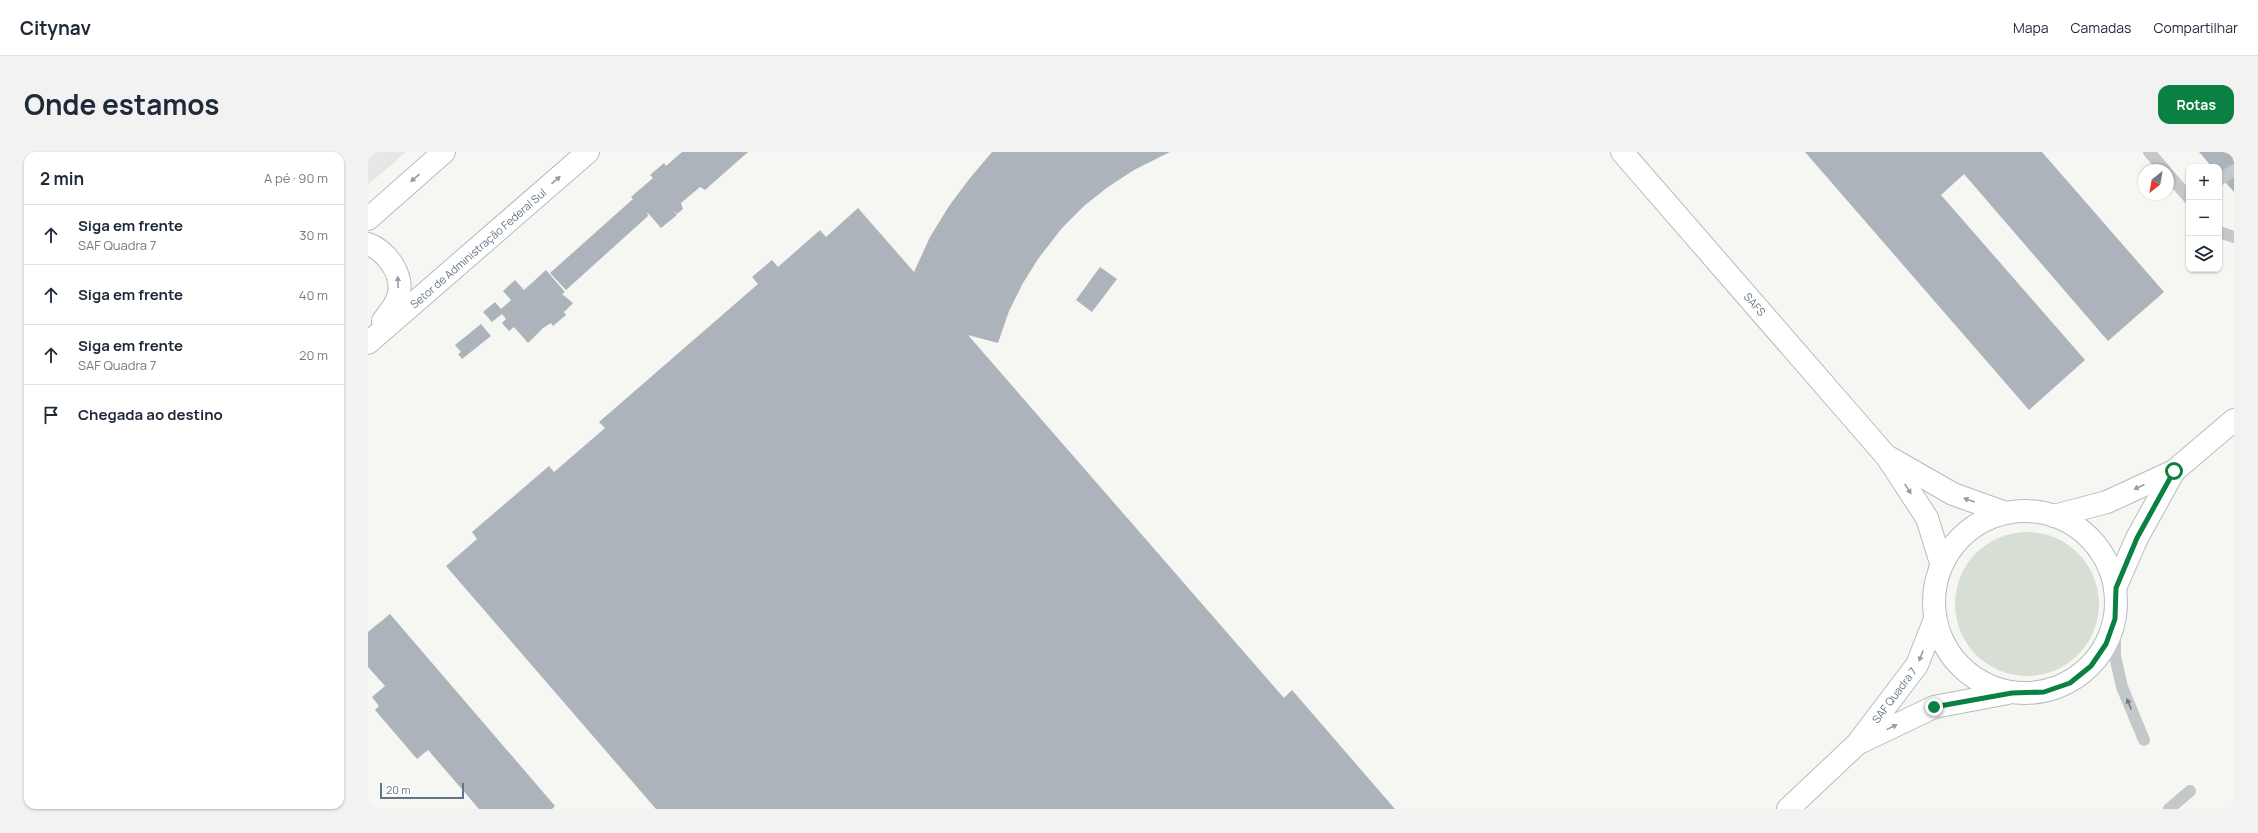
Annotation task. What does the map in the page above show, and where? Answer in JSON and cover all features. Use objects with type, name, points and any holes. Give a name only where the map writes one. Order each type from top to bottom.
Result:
[{"type":"street","points":[[368,219],[444,152]]},
{"type":"street","name":"Setor de Administração Federal Sul","points":[[369,342],[588,152]]},
{"type":"street","name":"SAFS","points":[[1622,152],[1887,457],[1927,518],[1941,563]]},
{"type":"street","points":[[368,244],[387,257],[398,275],[398,297],[369,342]]},
{"type":"street","points":[[2054,516],[2107,502],[2174,471],[2234,420]]},
{"type":"street","name":"SAFS","points":[[1887,457],[1953,494],[2006,513]]},
{"type":"street","points":[[2116,588],[2107,563],[2093,541],[2073,525],[2054,516],[2027,510],[2006,513],[1979,523],[1957,540],[1941,563],[1934,591],[1935,619],[1944,646],[1962,668],[1985,685],[2012,693],[2044,692],[2070,683],[2091,666],[2106,644],[2115,619],[2116,588],[2137,538],[2174,471]]},
{"type":"street","name":"SAF Quadra 7","points":[[1788,809],[1857,744],[1917,665],[1935,619]]},
{"type":"street","name":"SAF Quadra 7","points":[[1857,744],[1934,707],[2012,693]]},
{"type":"lane","points":[[2149,152],[2160,164]]},
{"type":"lane","points":[[2222,178],[2234,170]]},
{"type":"lane","points":[[2174,181],[2186,194]]},
{"type":"lane","points":[[2222,233],[2234,237]]},
{"type":"lane","points":[[2115,619],[2115,656],[2122,687],[2144,740]]},
{"type":"lane","points":[[2170,809],[2190,791]]},
{"type":"shaded area","points":[[368,152],[406,152],[368,185]]},
{"type":"shaded area","points":[[2020,532],[2034,532],[2061,540],[2073,548],[2083,558],[2094,576],[2098,590],[2098,618],[2094,632],[2083,650],[2073,660],[2055,671],[2034,676],[2020,676],[1993,668],[1981,660],[1971,650],[1960,632],[1955,611],[1955,597],[1963,570],[1971,558],[1981,548],[1999,537]]},
{"type":"building","points":[[682,152],[748,152],[705,190],[700,187],[681,203],[683,209],[677,214],[673,210],[677,215],[661,228],[647,212],[648,216],[566,290],[550,273],[633,199],[631,197],[653,178],[650,175],[664,163],[666,166]]},
{"type":"building","points":[[992,152],[1170,152],[1134,170],[1108,187],[1085,205],[1062,228],[1038,259],[1023,283],[1009,311],[998,343],[968,335],[1284,698],[1292,690],[1395,809],[656,809],[446,566],[477,539],[472,532],[549,466],[554,472],[605,428],[599,422],[758,284],[752,277],[772,260],[778,267],[820,230],[826,237],[858,208],[914,272],[930,237],[949,206]]},
{"type":"building","points":[[1805,152],[2042,152],[2164,292],[2108,341],[1964,174],[1941,195],[2085,360],[2029,410]]},
{"type":"building","points":[[2199,152],[2234,152],[2234,192],[2222,178],[2222,164],[2209,164]]},
{"type":"building","points":[[1100,267],[1117,279],[1092,312],[1076,300]]},
{"type":"building","points":[[546,270],[565,292],[562,294],[573,303],[564,312],[566,315],[553,326],[551,323],[543,328],[528,343],[514,327],[509,331],[502,323],[506,319],[502,314],[492,322],[483,312],[495,302],[501,309],[511,300],[503,291],[515,280],[524,290]]},
{"type":"building","points":[[481,324],[491,336],[462,359],[458,354],[461,352],[455,345]]},
{"type":"building","points":[[390,614],[555,806],[552,809],[479,809],[428,750],[417,759],[375,710],[379,706],[372,697],[385,686],[368,667],[368,632]]},
{"type":"route","points":[[1934,707],[2012,693],[2028,694],[2044,692],[2070,683],[2091,666],[2106,644],[2115,619],[2116,588],[2137,538],[2174,471]]}]
